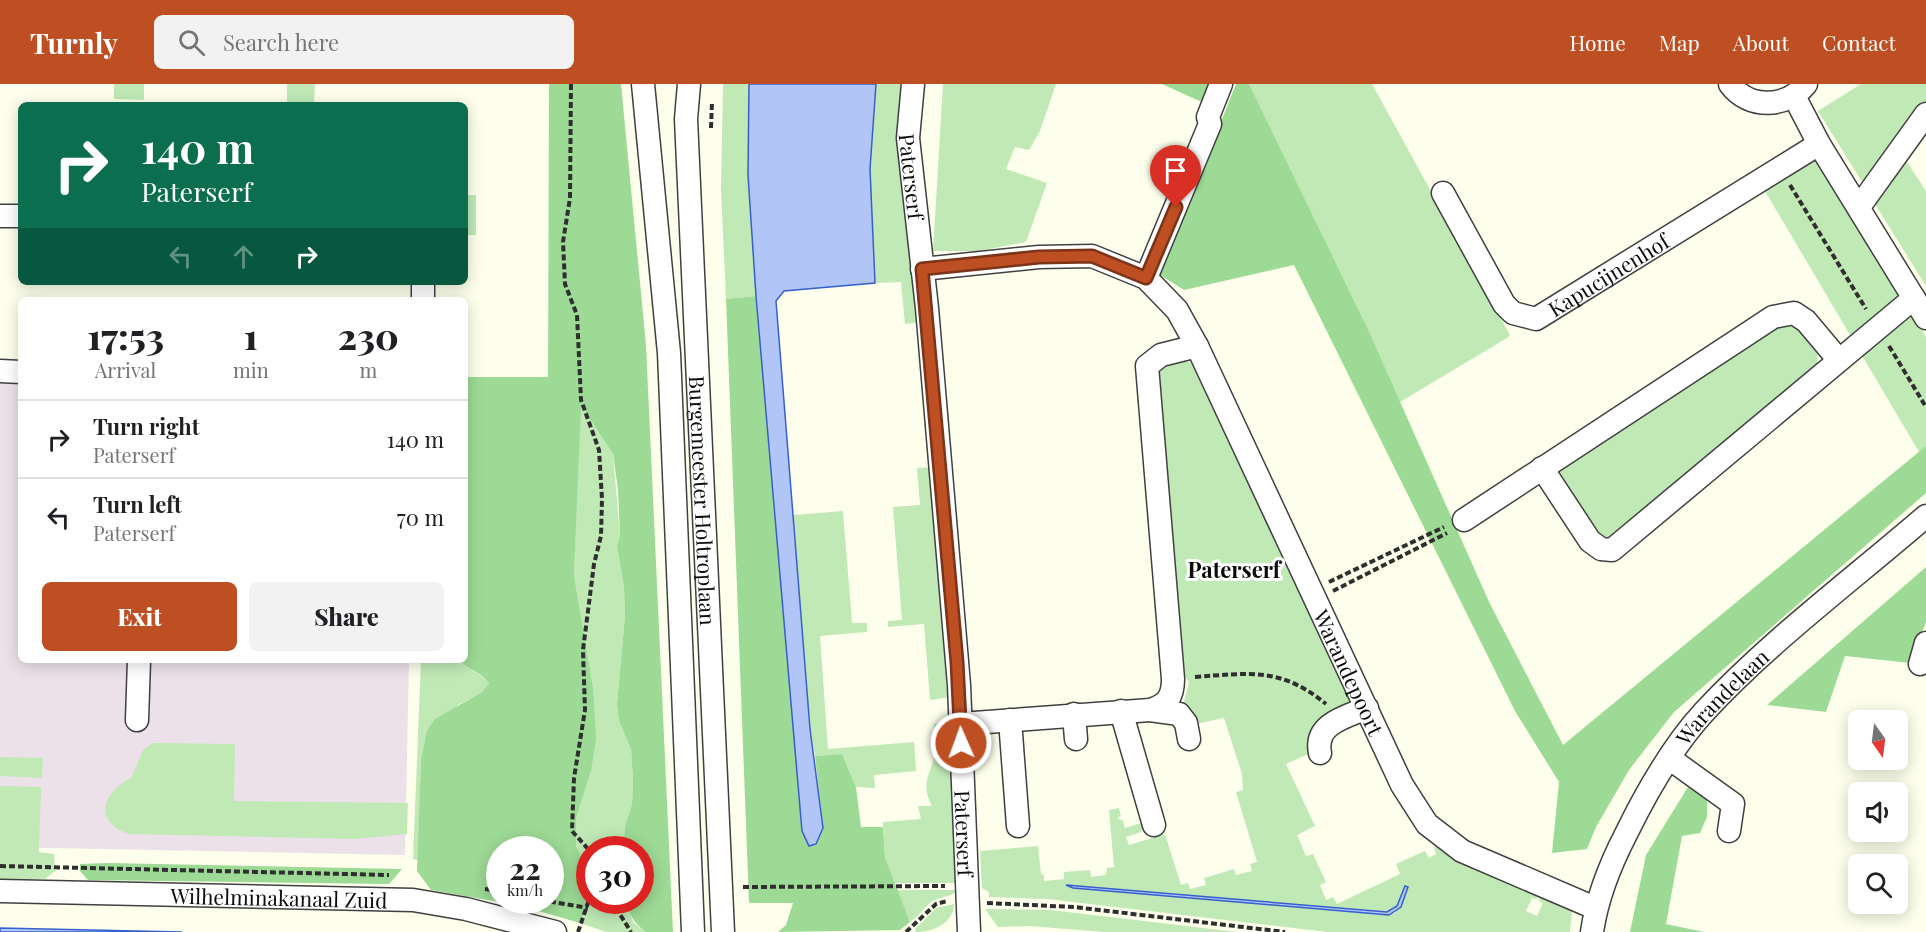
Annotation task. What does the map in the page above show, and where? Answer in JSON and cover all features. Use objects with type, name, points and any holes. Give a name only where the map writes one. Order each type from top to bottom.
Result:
[{"type":"street","name":"Burgemeester Holtroplaan","points":[[643,84],[669,353],[706,924]]},
{"type":"street","name":"Burgemeester Holtroplaan","points":[[653,84],[678,357],[706,924]]},
{"type":"street","name":"Burgemeester Holtroplaan","points":[[688,84],[686,119],[706,924]]},
{"type":"street","name":"Paterserf","points":[[913,84],[908,138],[922,269],[960,724],[969,932]]},
{"type":"street","points":[[922,269],[1039,257],[1092,256],[1146,278],[1209,124],[1208,117],[1221,84]]},
{"type":"street","points":[[1730,84],[1747,99],[1762,103],[1778,102],[1800,90],[1819,144],[1926,318]]},
{"type":"street","points":[[1859,207],[1926,114]]},
{"type":"street","name":"Kapucijnenhof","points":[[1443,193],[1504,304],[1513,313],[1536,319],[1819,144]]},
{"type":"street","points":[[0,216],[18,216]]},
{"type":"street","name":"Warandepoort","points":[[1146,278],[1177,310],[1197,346],[1315,594],[1402,785],[1427,824],[1462,852],[1595,908]]},
{"type":"street","points":[[1542,468],[1590,541],[1601,549],[1612,550],[1876,327],[1914,298]]},
{"type":"street","points":[[1464,520],[1773,317],[1794,313],[1806,321],[1838,359]]},
{"type":"street","points":[[1150,710],[1162,706],[1169,700],[1173,679],[1147,366],[1161,355],[1197,346]]},
{"type":"street","points":[[0,371],[18,372]]},
{"type":"street","name":"Warandelaan","points":[[1592,932],[1595,908],[1641,801],[1669,758],[1704,713],[1753,665],[1922,527]]},
{"type":"street","points":[[136,720],[139,663]]},
{"type":"street","points":[[1320,753],[1317,741],[1322,732],[1344,718],[1367,708]]},
{"type":"street","points":[[960,724],[1150,710],[1179,714],[1186,723],[1190,739]]},
{"type":"street","points":[[1121,711],[1154,825]]},
{"type":"street","points":[[1074,714],[1076,739]]},
{"type":"street","points":[[1010,720],[1018,826]]},
{"type":"street","points":[[1669,758],[1733,804],[1729,831]]},
{"type":"street","name":"Wilhelminakanaal Zuid","points":[[0,891],[413,900],[466,909],[555,932]]},
{"type":"path","points":[[571,84],[570,198],[563,242],[565,284],[577,315],[581,400],[599,450],[602,499],[601,536],[594,564],[583,650],[585,710],[574,778],[572,831],[576,836]]},
{"type":"path","points":[[1775,172],[1926,408]]},
{"type":"path","points":[[1315,594],[1441,538],[1464,520]]},
{"type":"path","points":[[1315,594],[1439,528],[1464,520]]},
{"type":"path","points":[[1173,679],[1255,673],[1286,678],[1310,690],[1344,718]]},
{"type":"path","points":[[752,887],[955,886],[961,890],[967,903]]},
{"type":"path","points":[[906,932],[936,904],[946,901],[1074,907],[1285,932]]},
{"type":"path","points":[[578,932],[586,914]]},
{"type":"path","points":[[620,914],[631,932]]},
{"type":"shaded area","points":[[0,365],[18,365],[18,663],[409,663],[405,855],[0,847]]},
{"type":"green space","points":[[114,84],[144,84],[144,100],[114,99]]},
{"type":"green space","points":[[287,84],[315,84],[314,102],[287,102]]},
{"type":"green space","points":[[549,84],[621,84],[646,345],[673,932],[645,932],[630,914],[654,914],[654,836],[624,836],[632,804],[633,780],[631,749],[619,721],[617,704],[625,615],[624,587],[617,546],[620,535],[618,490],[613,454],[581,406],[574,575],[593,687],[596,739],[591,771],[576,819],[576,914],[583,914],[580,923],[549,914],[564,914],[564,836],[486,836],[486,900],[431,890],[417,871],[421,760],[427,731],[435,719],[482,692],[489,683],[462,663],[468,663],[468,377],[548,377]]},
{"type":"green space","points":[[723,84],[749,84],[748,175],[756,296],[726,299],[721,190]]},
{"type":"green space","points":[[876,84],[902,84],[920,322],[905,324],[901,282],[875,283],[870,169]]},
{"type":"green space","points":[[943,84],[1056,84],[1040,131],[1029,150],[1015,147],[1006,169],[1047,183],[1026,242],[979,251],[933,251]]},
{"type":"green space","points":[[1162,84],[1214,84],[1206,104]]},
{"type":"green space","points":[[1236,84],[1249,84],[1369,332],[1490,604],[1563,745],[1926,446],[1926,493],[1674,712],[1629,770],[1596,827],[1587,849],[1552,853],[1559,782],[1515,711],[1294,265],[1184,290],[1160,275]]},
{"type":"green space","points":[[1249,84],[1372,84],[1510,335],[1400,402]]},
{"type":"green space","points":[[1861,84],[1926,84],[1926,102],[1864,185],[1818,111]]},
{"type":"green space","points":[[1819,157],[1900,296],[1853,340],[1765,191]]},
{"type":"green space","points":[[1907,162],[1926,191],[1926,286],[1875,204]]},
{"type":"green space","points":[[468,195],[476,195],[476,235],[468,235]]},
{"type":"green space","points":[[756,296],[778,552],[823,828],[815,756],[842,754],[856,787],[861,827],[883,827],[885,858],[910,922],[900,930],[778,932],[786,925],[793,903],[749,903],[726,299]]},
{"type":"green space","points":[[1912,314],[1926,337],[1926,446],[1919,452],[1860,352]]},
{"type":"green space","points":[[1793,322],[1817,352],[1818,369],[1616,539],[1604,538],[1578,506],[1557,468],[1782,323]]},
{"type":"green space","points":[[1182,360],[1195,364],[1351,701],[1327,715],[1313,728],[1308,743],[1310,753],[1286,764],[1315,826],[1297,835],[1306,856],[1313,854],[1326,882],[1320,885],[1326,900],[1333,897],[1337,904],[1400,874],[1396,864],[1425,851],[1429,858],[1436,854],[1434,847],[1438,845],[1538,896],[1536,899],[1532,898],[1526,911],[1537,916],[1543,903],[1539,901],[1541,896],[1572,910],[1570,932],[1328,932],[1047,899],[989,897],[989,892],[982,888],[980,851],[1038,846],[1044,881],[1064,879],[1064,872],[1090,870],[1091,877],[1106,875],[1107,868],[1114,867],[1109,810],[1119,808],[1121,816],[1118,817],[1122,819],[1125,828],[1141,823],[1143,827],[1141,832],[1126,837],[1129,845],[1165,834],[1181,885],[1188,883],[1190,889],[1206,885],[1204,878],[1234,869],[1236,875],[1252,871],[1250,864],[1257,862],[1236,792],[1243,790],[1242,774],[1224,718],[1196,724],[1183,706],[1189,682],[1182,673],[1157,374],[1166,364]],"holes":[[[1066,885],[1387,912],[1397,906],[1405,887],[1395,913],[1389,914],[1073,888]]]},
{"type":"green space","points":[[580,405],[613,454],[620,535],[617,546],[624,587],[625,615],[617,704],[619,721],[631,749],[633,780],[632,804],[624,836],[576,836],[576,819],[591,771],[593,687],[574,575]]},
{"type":"green space","points":[[933,467],[951,697],[930,700],[924,624],[888,627],[888,621],[902,620],[893,507],[920,505],[917,468]]},
{"type":"green space","points":[[843,511],[852,623],[867,623],[867,632],[820,636],[828,749],[914,742],[916,771],[874,775],[875,788],[856,787],[842,754],[815,756],[810,729],[793,515]]},
{"type":"green space","points":[[1926,567],[1926,622],[1910,663],[1845,656],[1826,712],[1767,705]]},
{"type":"green space","points":[[421,663],[462,663],[489,683],[482,692],[458,705],[421,760],[418,860],[413,859]]},
{"type":"green space","points":[[934,724],[952,724],[958,883],[894,883],[885,858],[883,822],[921,819],[918,806],[932,806],[926,785],[936,751]]},
{"type":"green space","points":[[153,743],[235,744],[234,801],[408,803],[407,834],[354,839],[128,834],[109,821],[106,814],[108,798],[122,783],[132,777],[143,750]]},
{"type":"green space","points":[[0,757],[43,758],[42,778],[0,776]]},
{"type":"green space","points":[[0,786],[41,787],[39,852],[54,854],[55,871],[45,879],[0,879]]},
{"type":"green space","points":[[1688,787],[1707,799],[1707,817],[1700,833],[1682,836],[1666,924],[1704,932],[1630,932],[1646,855]]},
{"type":"green space","points":[[80,864],[402,869],[389,884],[88,880],[80,871]]},
{"type":"green space","points":[[897,890],[958,890],[931,902],[910,922]]},
{"type":"green space","points":[[954,904],[950,917],[941,926],[916,932],[915,929],[936,908]]},
{"type":"green space","points":[[985,909],[1051,910],[1237,932],[1105,932],[1029,926],[998,927]]},
{"type":"green space","points":[[583,914],[630,914],[633,922],[645,932],[606,932],[580,923]]},
{"type":"water","points":[[749,84],[876,84],[870,169],[875,283],[784,291],[776,301],[810,729],[823,828],[816,844],[809,846],[802,831],[756,296],[748,175]]},
{"type":"water","points":[[1066,885],[1387,912],[1397,906],[1405,886],[1408,887],[1401,907],[1389,915],[1073,888]]},
{"type":"water","points":[[0,928],[182,932],[0,932]]},
{"type":"district","name":"Paterserf","points":[[1234,569]]},
{"type":"route","points":[[961,743],[959,685],[922,269],[1039,257],[1092,256],[1146,278],[1176,207]]}]
